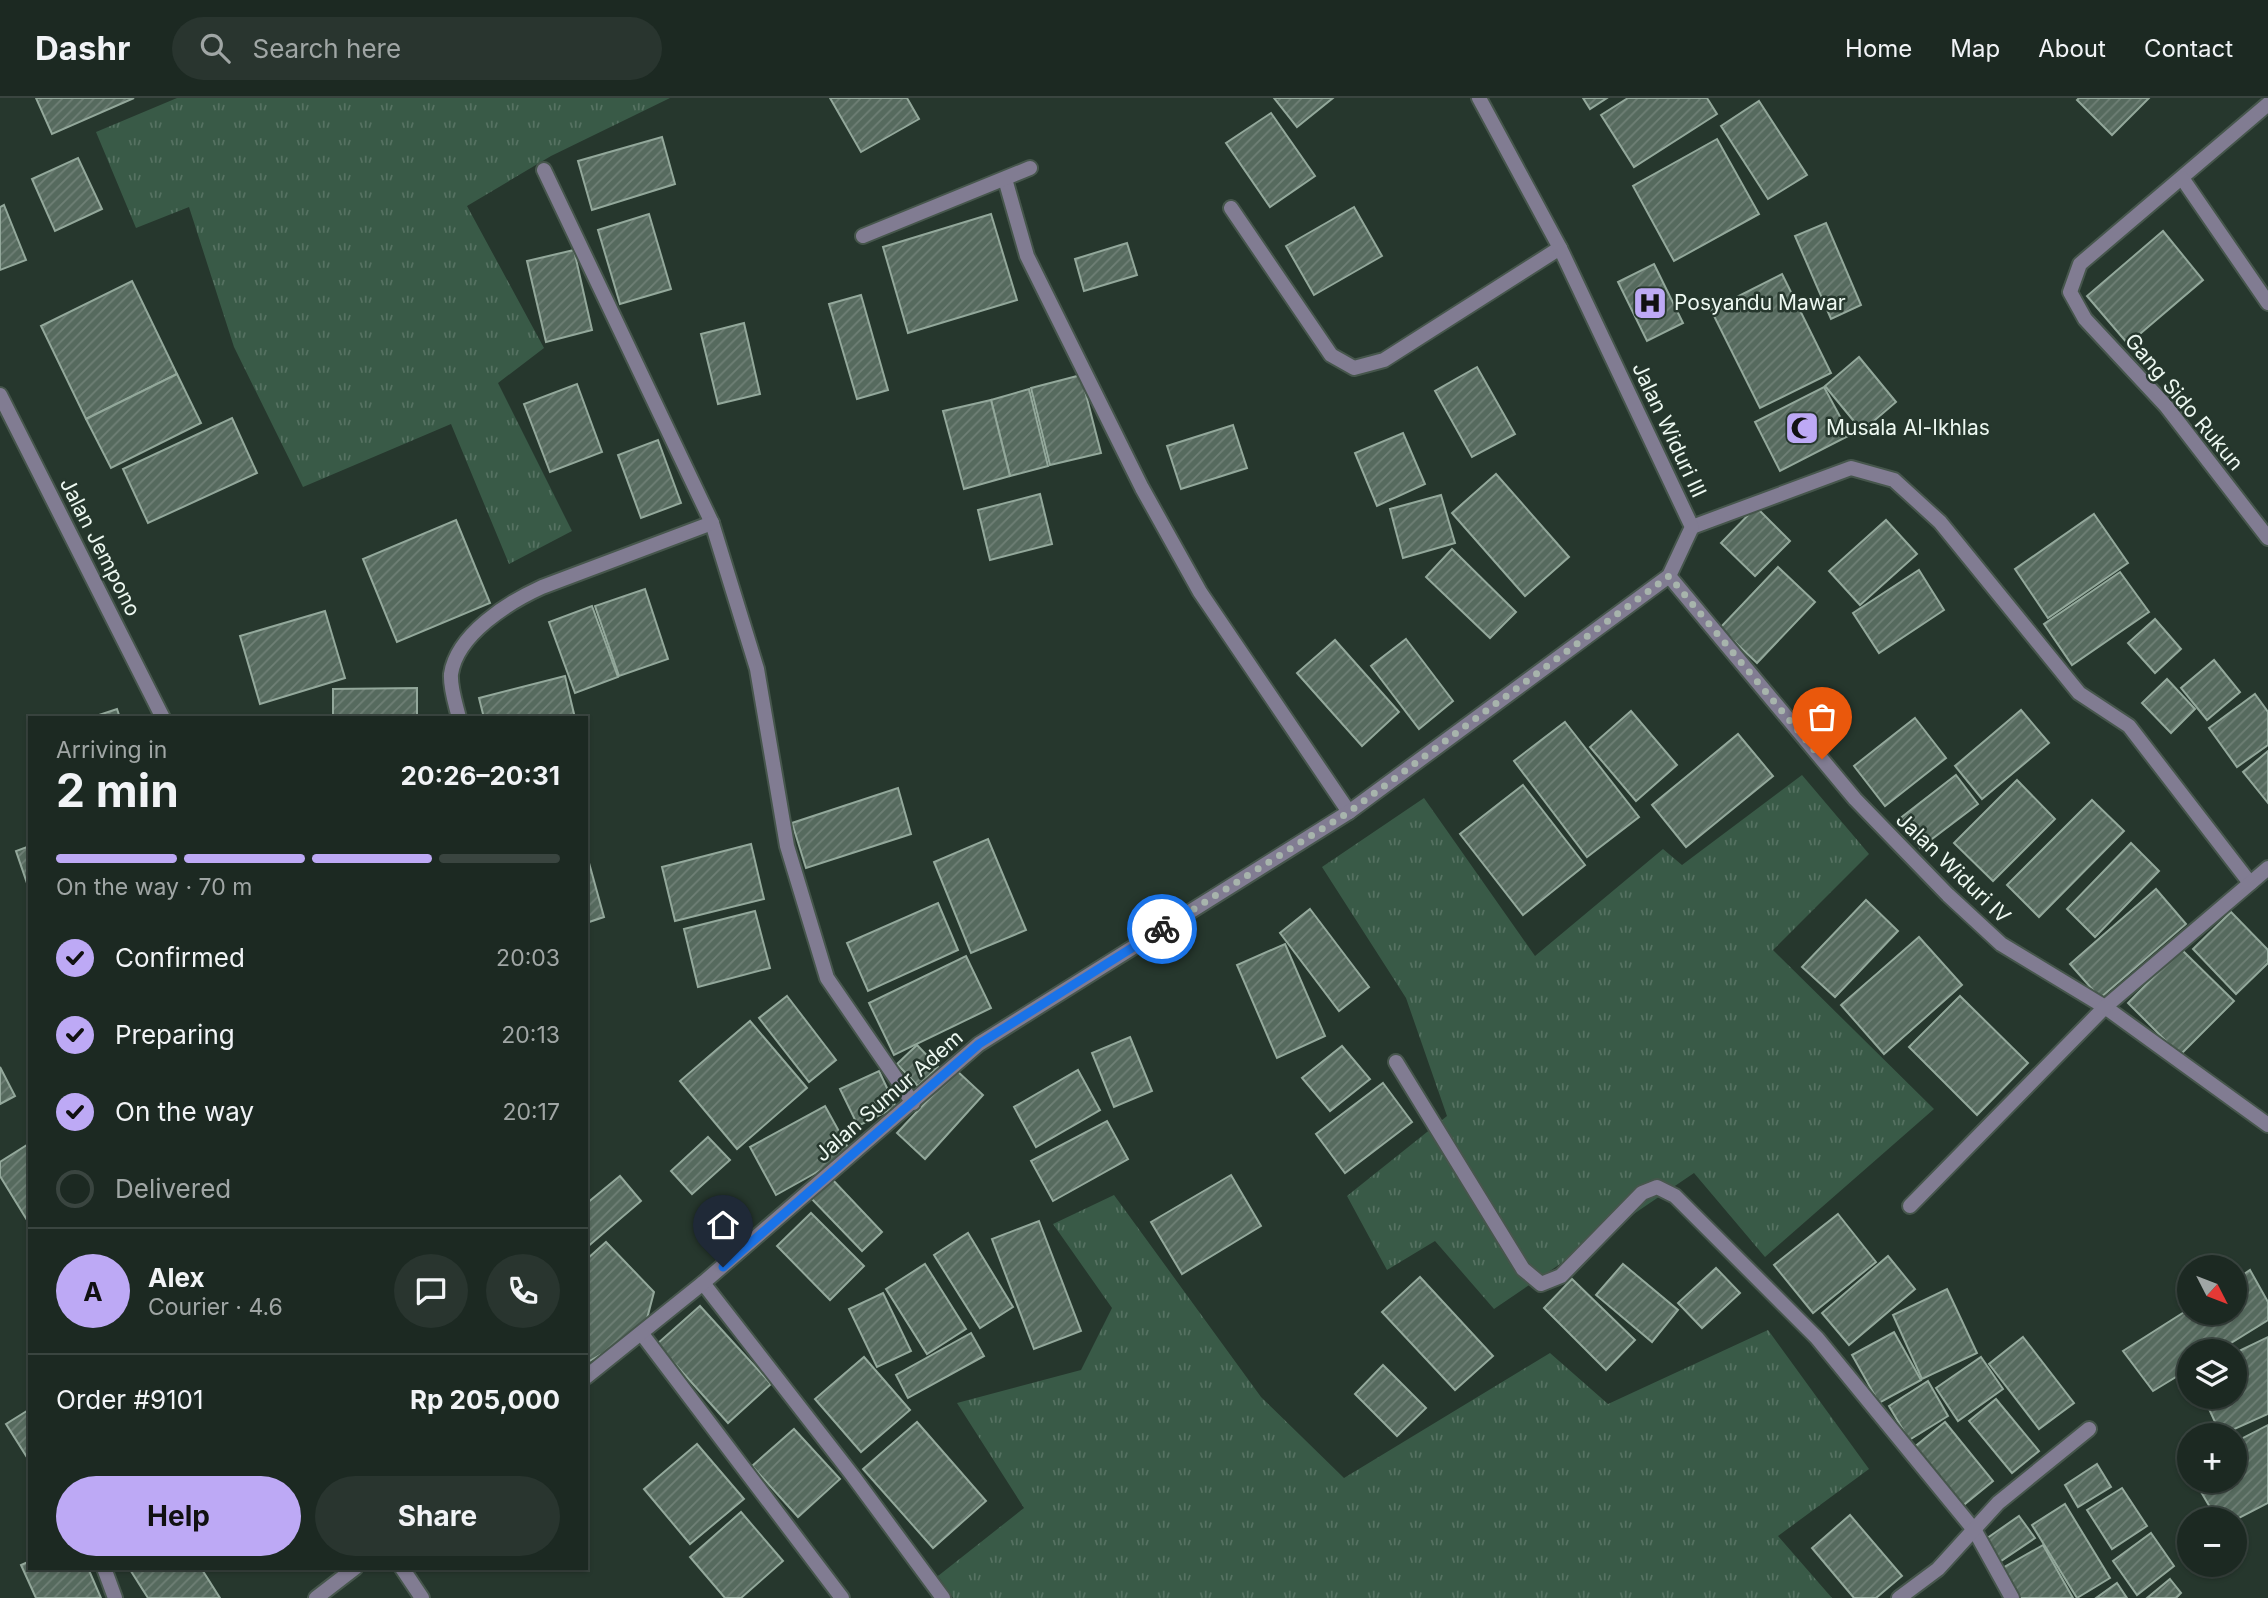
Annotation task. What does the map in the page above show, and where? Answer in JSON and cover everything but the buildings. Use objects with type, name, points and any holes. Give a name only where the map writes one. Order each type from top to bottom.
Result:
[{"type":"street","name":"Jalan Widuri III","points":[[1349,812],[1669,576],[1692,527],[1560,248],[1479,98]]},
{"type":"street","points":[[2268,104],[2182,178],[2268,303]]},
{"type":"street","points":[[863,236],[1030,168]]},
{"type":"street","points":[[544,170],[712,523],[757,669],[787,846],[827,978],[913,1103]]},
{"type":"street","name":"Gang Sido Rukun","points":[[2182,178],[2080,264],[2070,292],[2085,319],[2166,406],[2268,538]]},
{"type":"street","points":[[1004,180],[1027,257],[1142,488],[1200,592],[1349,812]]},
{"type":"street","points":[[1231,208],[1331,355],[1354,368],[1384,360],[1560,248]]},
{"type":"street","name":"Jalan Jempono","points":[[0,395],[162,716]]},
{"type":"street","points":[[1692,527],[1851,468],[1894,480],[1940,522],[2079,693],[2129,726],[2250,883]]},
{"type":"street","points":[[459,716],[451,674],[460,654],[487,618],[517,598],[542,587],[712,523]]},
{"type":"street","name":"Jalan Widuri IV","points":[[1669,576],[1856,799],[1938,886],[2001,944],[2105,1007],[2268,1125]]},
{"type":"street","name":"Jalan Sumur Adem","points":[[588,1376],[642,1335],[979,1044],[1349,812]]},
{"type":"street","points":[[1910,1206],[2105,1007],[2268,868]]},
{"type":"street","points":[[1396,1062],[1523,1269],[1541,1284],[1562,1276],[1642,1193],[1657,1187],[1675,1196],[1817,1338],[1975,1531],[2012,1598]]},
{"type":"street","points":[[703,1283],[943,1598]]},
{"type":"street","points":[[642,1335],[842,1598]]},
{"type":"street","points":[[1899,1598],[1938,1569],[1998,1503],[2090,1429]]},
{"type":"street","points":[[104,1570],[115,1598]]},
{"type":"street","points":[[316,1598],[352,1570]]},
{"type":"street","points":[[403,1570],[422,1598]]},
{"type":"green space","points":[[177,98],[670,98],[551,156],[467,206],[544,348],[498,383],[572,531],[509,564],[451,424],[303,487],[234,347],[189,207],[136,228],[96,132]]},
{"type":"green space","points":[[1802,775],[1869,854],[1773,950],[1934,1109],[1765,1257],[1694,1173],[1494,1309],[1435,1241],[1387,1270],[1347,1196],[1447,1116],[1406,998],[1322,867],[1424,798],[1535,956],[1663,849],[1682,865]]},
{"type":"green space","points":[[1114,1195],[1261,1397],[1344,1478],[1550,1353],[1608,1404],[1768,1330],[1869,1469],[1778,1536],[1832,1598],[953,1598],[938,1576],[1024,1508],[957,1403],[1081,1370],[1112,1308],[1053,1224]]},
{"type":"way so far","points":[[1162,929],[1349,812],[1622,607],[1669,576],[1822,759]]},
{"type":"place","name":"Posyandu Mawar","points":[[1650,303]]},
{"type":"place","name":"Musala Al-Ikhlas","points":[[1802,428]]},
{"type":"route","points":[[723,1267],[979,1044],[1162,929]]}]
